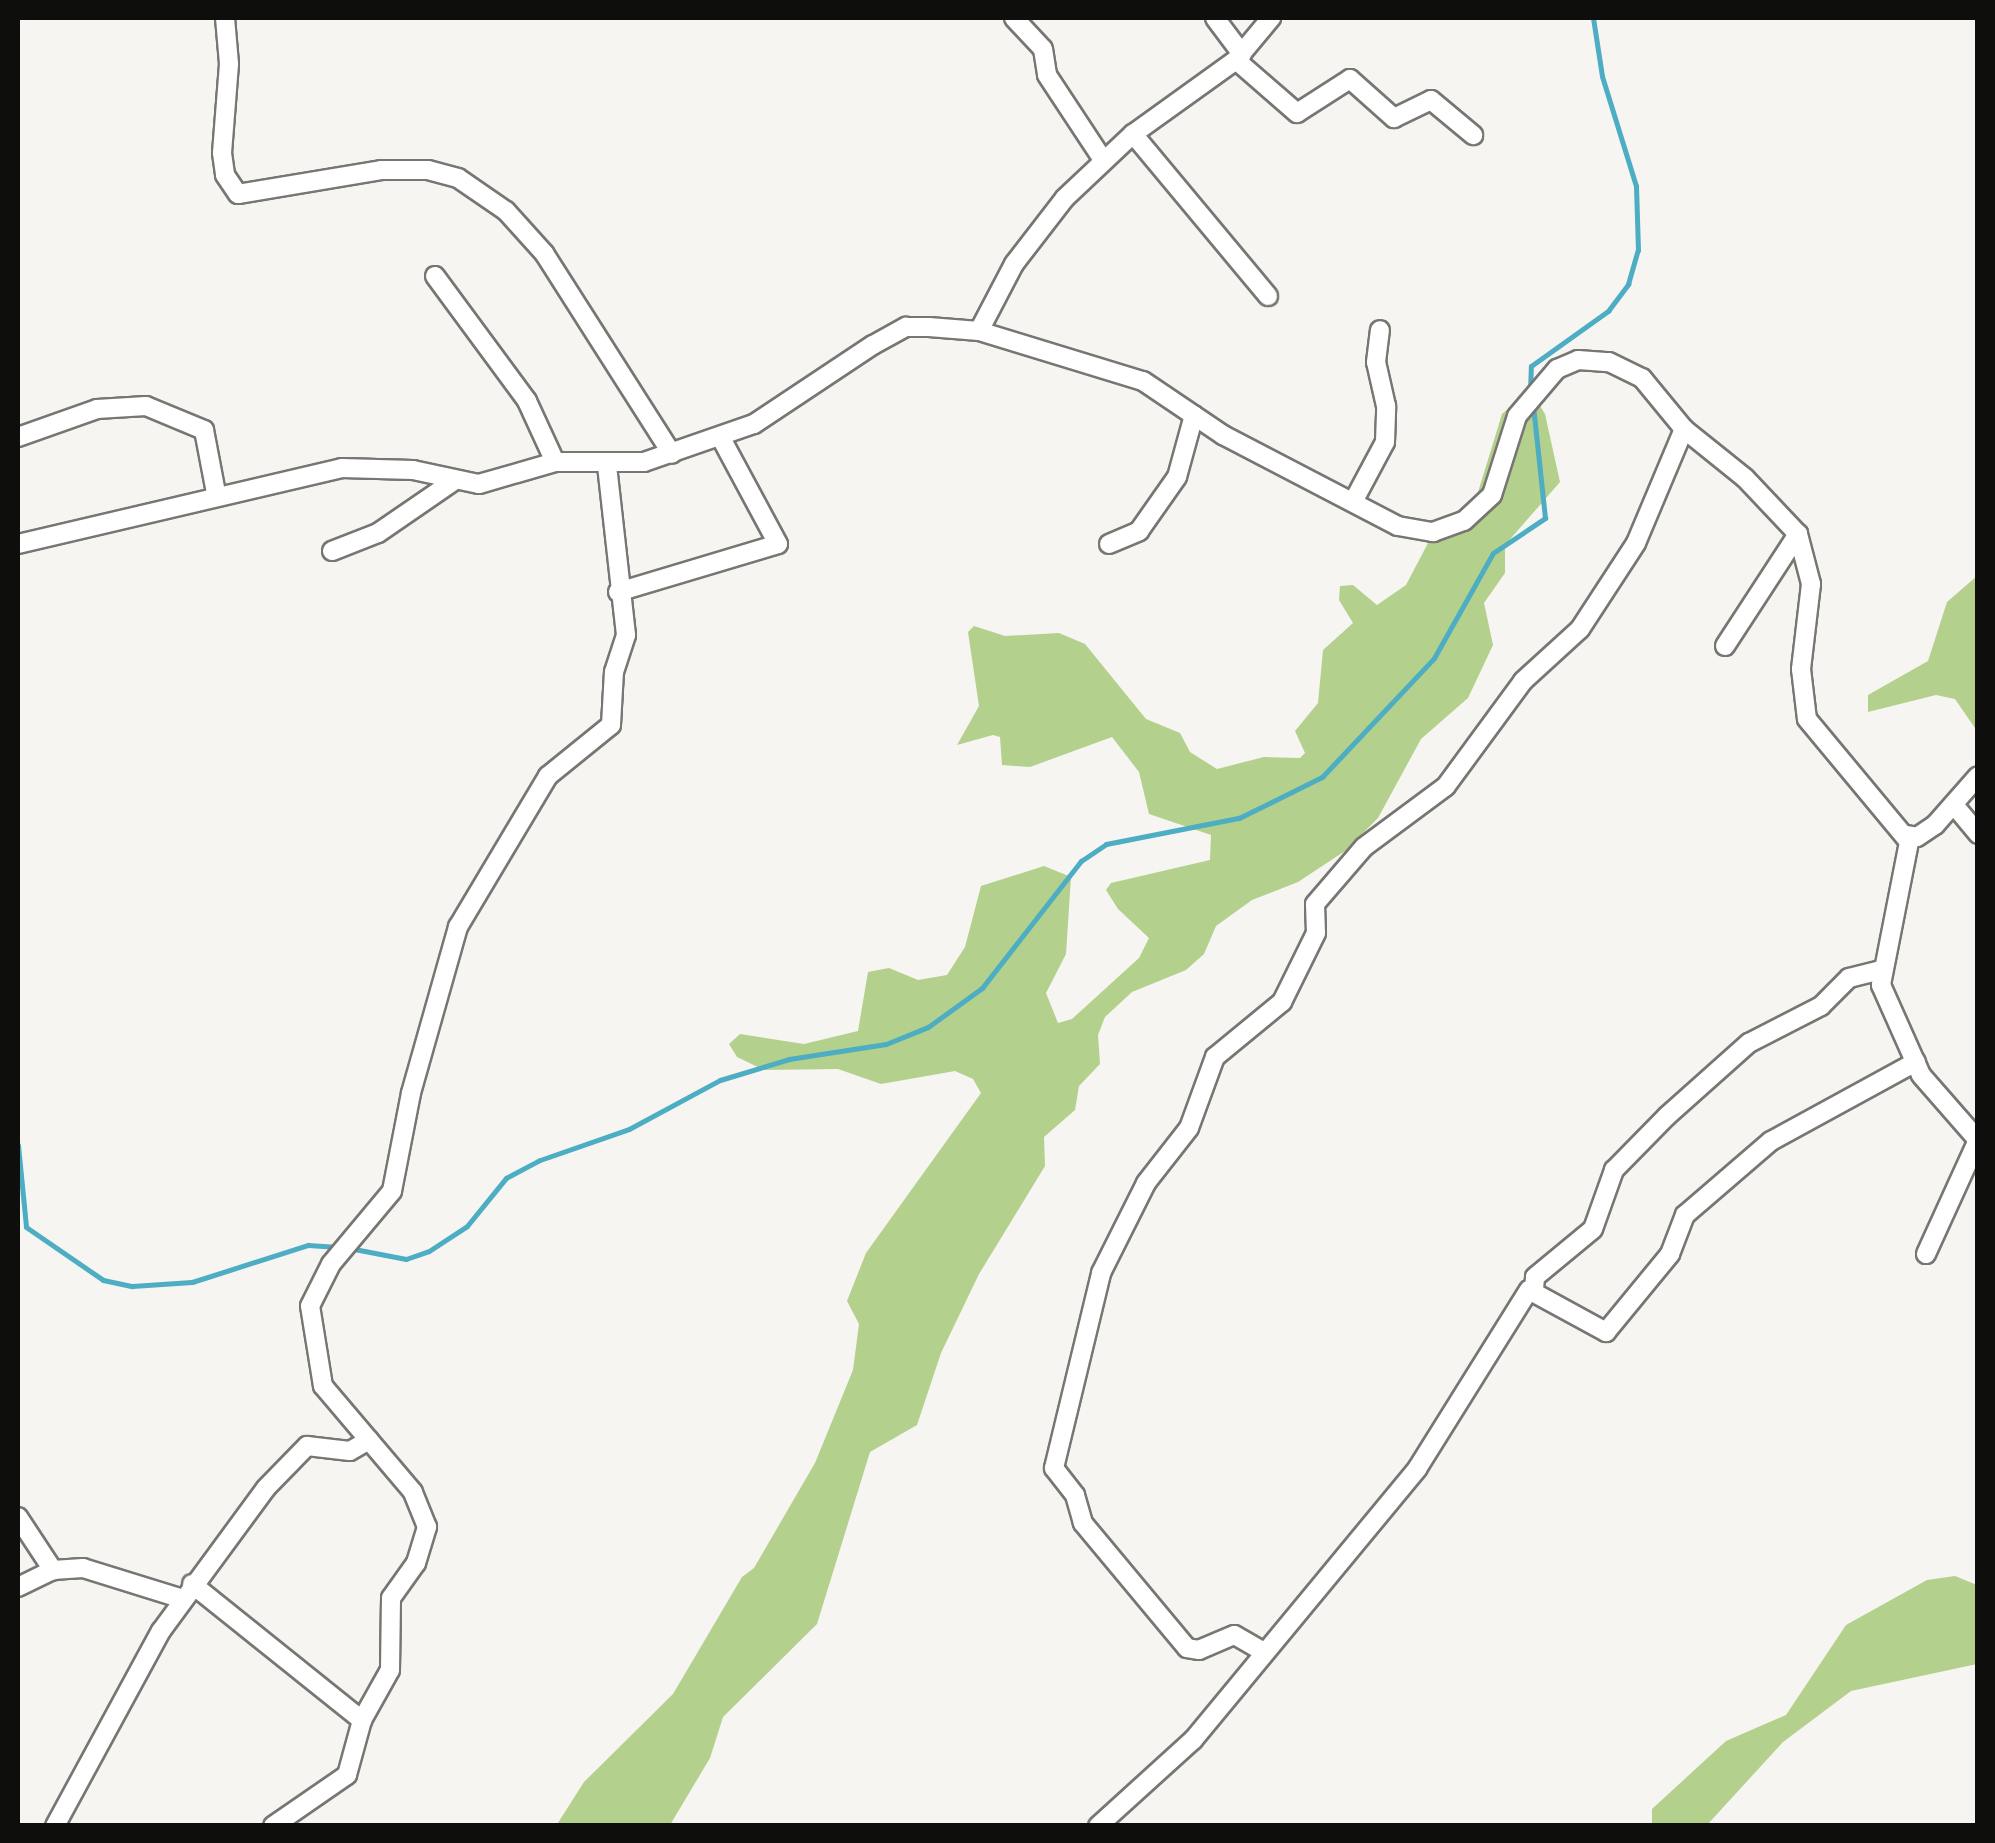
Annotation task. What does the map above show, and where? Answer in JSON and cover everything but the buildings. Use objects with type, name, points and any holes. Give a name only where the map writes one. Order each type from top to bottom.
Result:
[{"type":"street","points":[[225,18],[229,64],[222,153],[224,175],[238,194],[381,170],[428,170],[458,178],[506,211],[544,253],[672,454]]},
{"type":"street","points":[[1014,18],[1042,49],[1047,76],[1103,160]]},
{"type":"street","points":[[1214,18],[1239,57],[1297,113],[1350,78],[1394,118],[1431,100],[1473,135]]},
{"type":"street","points":[[979,331],[1022,252],[1103,160],[1239,57],[1270,18]]},
{"type":"street","points":[[1133,134],[1268,296]]},
{"type":"street","points":[[435,276],[527,400],[556,462]]},
{"type":"street","points":[[19,538],[342,468],[413,470],[490,483],[556,462],[607,465],[672,454],[721,438],[906,327],[979,331],[1143,381],[1194,414],[1353,502],[1413,530],[1432,532],[1464,520],[1492,495],[1525,402],[1556,369],[1592,358],[1609,362],[1642,378],[1684,430],[1745,478],[1798,534],[1811,584],[1800,669],[1807,719],[1907,835],[1907,859],[1880,970],[1916,1062],[1978,1140],[1926,1254]]},
{"type":"street","points":[[1353,502],[1385,442],[1386,406],[1376,362],[1380,330]]},
{"type":"street","points":[[18,436],[97,409],[146,406],[204,430],[216,494]]},
{"type":"street","points":[[1109,544],[1139,530],[1177,477],[1194,414]]},
{"type":"street","points":[[1264,1652],[1229,1635],[1200,1650],[1188,1648],[1082,1523],[1075,1495],[1054,1468],[1101,1272],[1146,1183],[1189,1128],[1214,1058],[1282,1002],[1316,933],[1315,904],[1364,847],[1446,786],[1523,681],[1580,629],[1636,543],[1684,430]]},
{"type":"street","points":[[618,592],[778,544],[721,438]]},
{"type":"street","points":[[273,1826],[343,1780],[362,1720],[390,1670],[391,1598],[416,1563],[427,1528],[413,1492],[323,1386],[312,1349],[310,1306],[330,1264],[360,1234],[392,1191],[411,1093],[458,927],[548,776],[611,725],[614,672],[626,635],[618,592],[607,465]]},
{"type":"street","points":[[332,551],[378,533],[455,480]]},
{"type":"street","points":[[1725,646],[1798,534]]},
{"type":"street","points":[[1907,835],[1924,834],[1978,776]]},
{"type":"street","points":[[1954,805],[1978,834]]},
{"type":"street","points":[[1098,1826],[1184,1750],[1417,1469],[1534,1288],[1539,1274],[1594,1229],[1614,1170],[1667,1116],[1749,1043],[1827,1003],[1849,978],[1880,970]]},
{"type":"street","points":[[1534,1288],[1606,1332],[1670,1254],[1684,1215],[1771,1141],[1916,1062]]},
{"type":"street","points":[[54,1826],[188,1591],[300,1450],[317,1444],[350,1451],[368,1440]]},
{"type":"street","points":[[18,1518],[54,1570]]},
{"type":"street","points":[[18,1587],[54,1570],[112,1574],[188,1591],[362,1720]]},
{"type":"green space","points":[[1530,390],[1545,414],[1560,482],[1505,545],[1505,573],[1484,603],[1493,645],[1468,698],[1421,739],[1378,818],[1345,851],[1298,882],[1252,900],[1216,926],[1204,954],[1186,970],[1132,992],[1105,1017],[1098,1035],[1100,1064],[1079,1086],[1075,1110],[1044,1137],[1045,1166],[979,1274],[941,1353],[917,1425],[870,1452],[817,1624],[723,1717],[710,1758],[670,1825],[556,1826],[584,1782],[673,1694],[742,1577],[754,1568],[815,1463],[853,1370],[859,1324],[847,1301],[866,1253],[981,1093],[973,1079],[955,1071],[881,1084],[838,1069],[764,1070],[737,1057],[729,1044],[740,1034],[804,1044],[858,1031],[868,972],[889,968],[918,980],[947,975],[965,947],[981,886],[1044,866],[1071,877],[1066,954],[1046,993],[1058,1023],[1072,1019],[1139,958],[1149,938],[1118,909],[1106,890],[1111,883],[1210,860],[1211,835],[1149,814],[1139,772],[1112,737],[1030,767],[1002,765],[1000,737],[993,735],[957,745],[979,706],[968,632],[974,626],[1005,636],[1059,633],[1085,644],[1146,719],[1180,733],[1190,752],[1217,769],[1264,757],[1300,758],[1305,753],[1295,731],[1318,703],[1323,650],[1353,623],[1339,600],[1340,586],[1353,585],[1377,605],[1406,585],[1438,524],[1475,502],[1502,414]]},
{"type":"green space","points":[[1977,576],[1977,731],[1955,699],[1936,695],[1868,712],[1868,695],[1928,661],[1947,602]]},
{"type":"green space","points":[[1955,1576],[1977,1585],[1977,1664],[1851,1691],[1783,1742],[1707,1825],[1652,1825],[1652,1809],[1726,1741],[1786,1715],[1846,1625],[1927,1580]]},
{"type":"waterway","points":[[1530,391],[1531,366],[1608,311],[1628,284],[1638,250],[1636,186],[1602,76],[1593,18]]},
{"type":"waterway","points":[[349,1248],[406,1259],[429,1251],[467,1226],[506,1178],[540,1160],[629,1129],[720,1080],[789,1059],[886,1044],[928,1027],[982,988],[1081,861],[1106,844],[1239,818],[1322,777],[1434,658],[1493,553],[1545,518],[1533,406]]},
{"type":"waterway","points":[[18,1145],[26,1227],[103,1280],[132,1286],[192,1282],[308,1245],[338,1247]]}]
